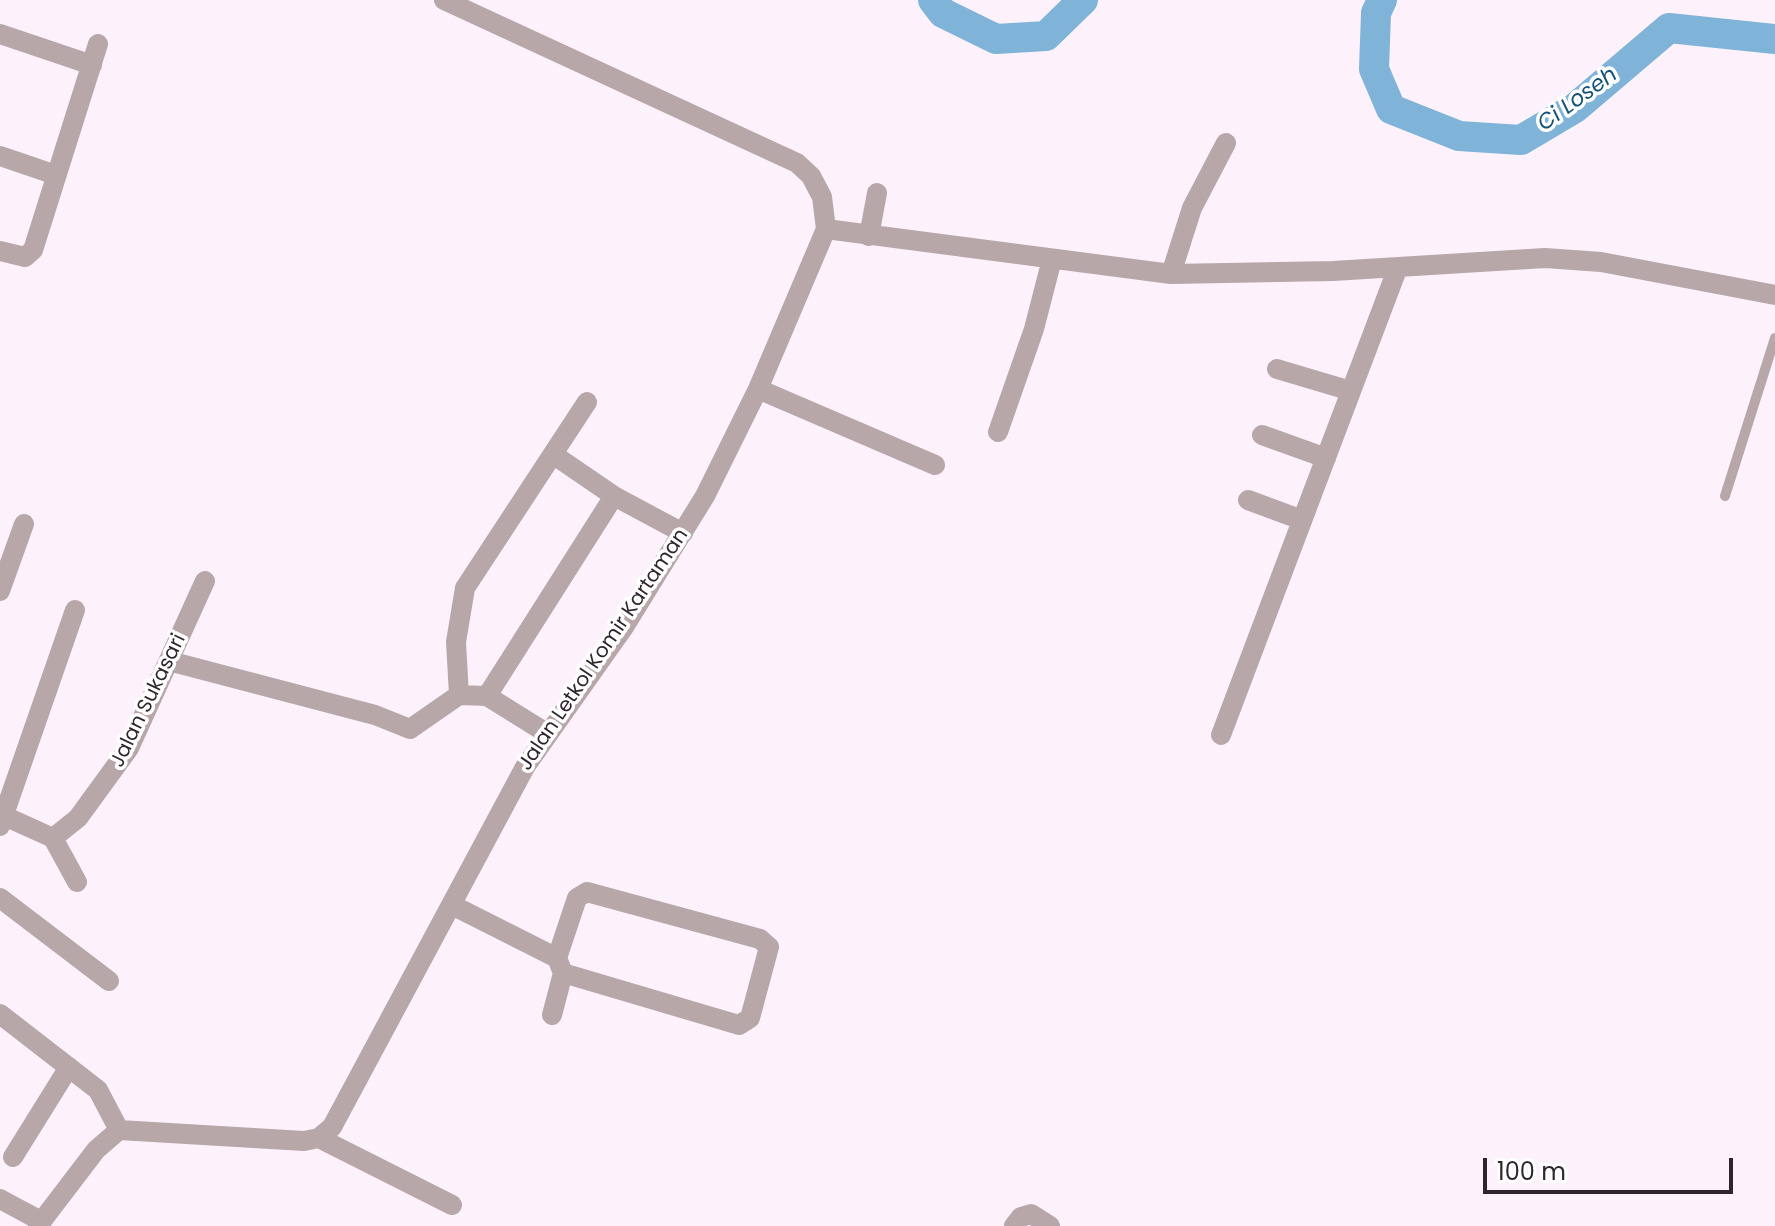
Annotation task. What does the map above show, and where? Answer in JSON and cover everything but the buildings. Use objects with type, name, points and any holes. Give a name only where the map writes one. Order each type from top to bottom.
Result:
[{"type":"street","points":[[444,0],[797,163],[811,176],[822,197],[826,229],[1171,274],[1249,274],[1545,258],[1601,262],[1775,295]]},
{"type":"street","points":[[0,34],[92,65]]},
{"type":"street","points":[[0,251],[20,257],[31,252],[98,44]]},
{"type":"street","points":[[1171,274],[1192,208],[1226,143]]},
{"type":"street","points":[[0,156],[56,175]]},
{"type":"street","points":[[869,236],[877,193]]},
{"type":"street","name":"Jalan Letkol Komir Kartaman","points":[[319,1138],[332,1127],[345,1108],[506,801],[548,734],[624,627],[705,496],[758,389],[826,229]]},
{"type":"street","points":[[998,432],[1031,339],[1052,259]]},
{"type":"street","points":[[1221,735],[1398,267]]},
{"type":"street","points":[[1277,369],[1351,391]]},
{"type":"street","points":[[758,389],[935,465]]},
{"type":"street","points":[[459,695],[456,642],[465,588],[587,402]]},
{"type":"street","points":[[1262,435],[1326,458]]},
{"type":"street","points":[[554,455],[614,496],[683,533]]},
{"type":"street","points":[[487,696],[614,496]]},
{"type":"street","points":[[1248,500],[1302,520]]},
{"type":"street","points":[[0,591],[24,524]]},
{"type":"street","name":"Jalan Sukasari","points":[[53,838],[78,818],[113,774],[145,718],[205,581]]},
{"type":"street","points":[[75,610],[2,819],[53,838],[77,882]]},
{"type":"street","points":[[169,661],[375,715],[410,729],[419,726],[459,695],[487,696],[548,734]]},
{"type":"street","points":[[452,905],[560,966],[739,1025],[750,1018],[769,947],[760,939],[587,892],[577,898],[560,966],[552,1015]]},
{"type":"street","points":[[0,898],[109,981]]},
{"type":"street","points":[[0,1014],[98,1090],[119,1130]]},
{"type":"street","points":[[13,1157],[69,1067]]},
{"type":"street","points":[[0,1199],[40,1224],[96,1150],[119,1130],[288,1141],[319,1138],[452,1205]]},
{"type":"street","points":[[1014,1226],[1021,1217],[1031,1214],[1050,1226]]},
{"type":"lane","points":[[1725,496],[1775,338]]},
{"type":"waterway","name":"Ci Loseh","points":[[933,0],[943,13],[996,39],[1046,36],[1083,0]]},
{"type":"waterway","name":"Ci Loseh","points":[[1382,0],[1376,13],[1374,69],[1391,109],[1459,136],[1521,140],[1575,108],[1669,28],[1775,39]]}]
